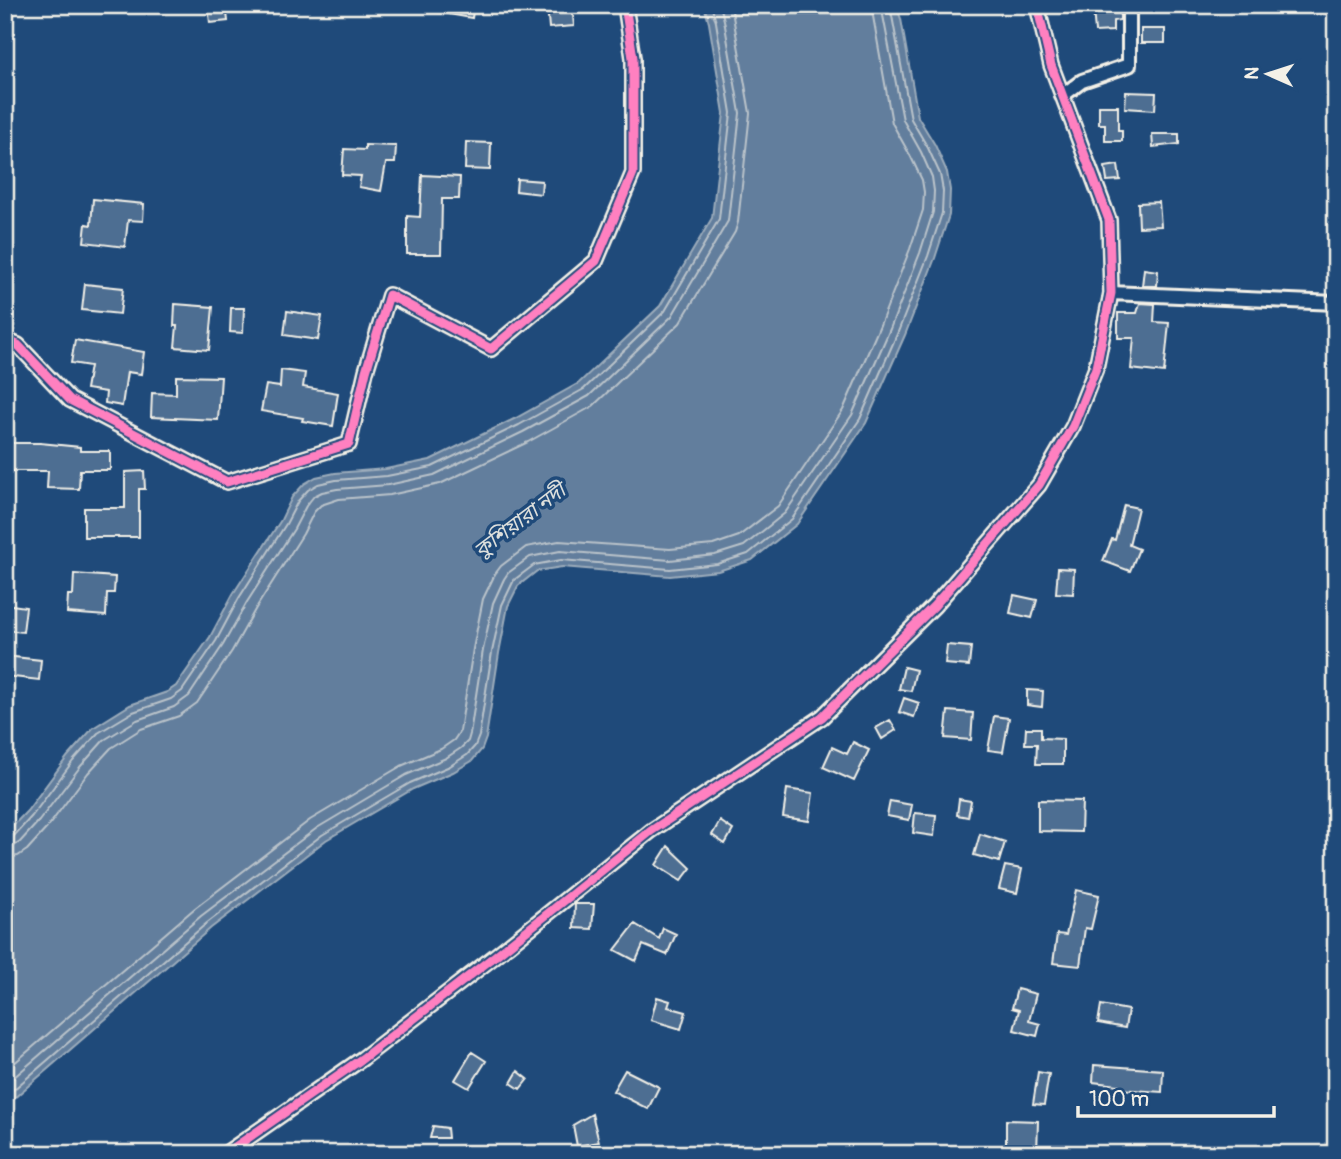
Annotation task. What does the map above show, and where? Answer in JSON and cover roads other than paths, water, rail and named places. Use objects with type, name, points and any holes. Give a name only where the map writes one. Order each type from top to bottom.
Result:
[{"type":"street","points":[[5,340],[18,345],[70,400],[227,482],[349,444],[366,371],[389,295],[491,349],[596,261],[633,173],[633,58],[625,5]]},
{"type":"street","points":[[225,1154],[363,1058],[651,831],[822,717],[934,606],[1039,485],[1073,426],[1096,368],[1111,293],[1109,220],[1051,65],[1037,5]]},
{"type":"street","points":[[1062,96],[1082,81],[1129,65],[1129,5]]},
{"type":"street","points":[[1111,293],[1336,303]]},
{"type":"water","name":"কুশিয়ারা নদী","points":[[704,5],[896,5],[901,19],[918,117],[947,172],[950,190],[949,215],[905,335],[866,423],[797,524],[752,560],[718,571],[670,576],[562,567],[537,571],[518,586],[508,606],[486,738],[482,749],[472,761],[413,789],[326,840],[211,928],[5,1106],[5,834],[27,811],[68,756],[93,728],[130,705],[167,692],[176,686],[210,637],[233,594],[281,520],[292,497],[304,484],[316,477],[335,473],[386,469],[430,460],[516,418],[579,383],[660,306],[712,218],[724,113]]}]
